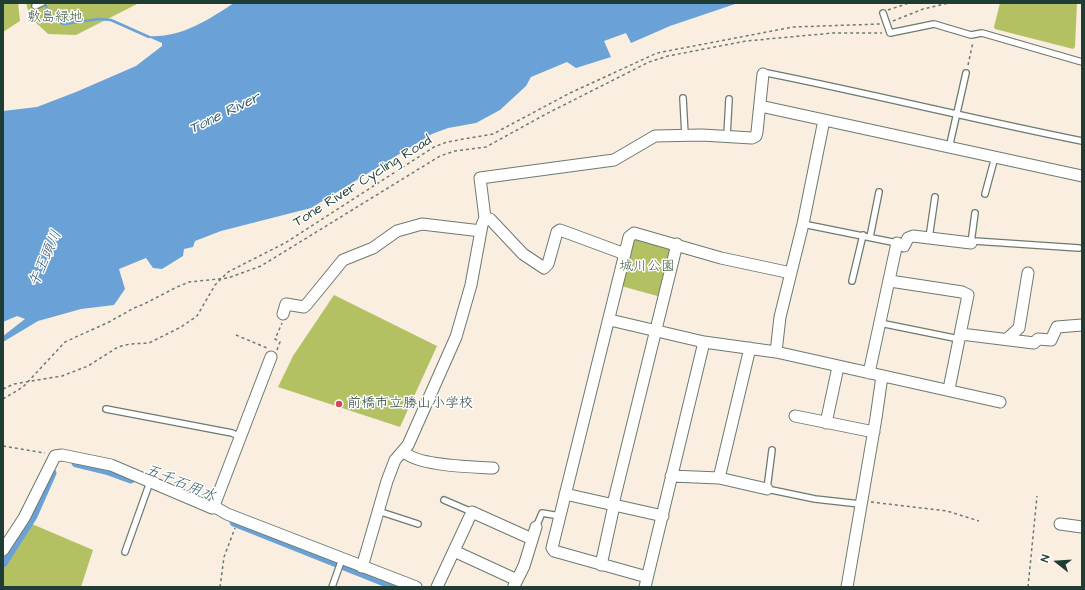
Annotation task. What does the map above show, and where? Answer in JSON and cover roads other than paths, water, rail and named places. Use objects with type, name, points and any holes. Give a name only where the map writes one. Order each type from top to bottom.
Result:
[{"type":"street","points":[[362,567],[378,511],[395,460],[404,451],[456,337],[469,291],[485,218],[479,180],[483,177],[614,160],[652,137],[685,135],[752,138],[756,136],[763,74]]},
{"type":"street","points":[[760,106],[1082,176]]},
{"type":"street","points":[[776,352],[780,317],[803,224],[824,120]]},
{"type":"street","points":[[485,218],[490,219],[523,254],[544,268],[546,267],[556,235],[560,230],[625,254]]},
{"type":"street","points":[[283,314],[286,304],[304,307],[343,260],[373,248],[397,231],[422,224],[481,231]]},
{"type":"street","points":[[704,342],[646,582],[601,565],[554,551],[552,548],[610,320],[629,237],[634,233],[677,244],[721,258],[791,273]]},
{"type":"street","points":[[869,373],[897,244],[904,246],[908,238],[913,236],[971,243]]},
{"type":"street","points":[[601,565],[613,505],[677,244]]},
{"type":"street","points":[[1007,339],[1019,328],[1028,273]]},
{"type":"street","points":[[890,281],[965,293],[968,298],[949,389]]},
{"type":"street","points":[[610,320],[656,332],[704,342],[776,352],[838,367],[949,389],[1000,402]]},
{"type":"street","points":[[960,336],[1007,339],[1034,343],[1038,339],[1051,340],[1057,327],[1082,325]]},
{"type":"street","points":[[719,478],[750,348]]},
{"type":"street","points":[[215,507],[271,357]]},
{"type":"street","points":[[826,423],[838,367]]},
{"type":"street","points":[[847,587],[874,432],[882,376]]},
{"type":"street","points":[[795,416],[874,432]]},
{"type":"street","points":[[404,451],[410,457],[451,466],[493,468]]},
{"type":"street","points":[[3,550],[24,518],[55,456],[62,455],[106,464],[212,508],[215,507],[227,514],[416,587]]},
{"type":"street","points":[[671,476],[719,478],[768,489]]},
{"type":"street","points":[[565,494],[663,516]]},
{"type":"street","points":[[437,587],[472,512],[532,539]]},
{"type":"street","points":[[1060,524],[1082,527]]},
{"type":"street","points":[[454,551],[515,584],[536,527]]},
{"type":"lane","points":[[35,6],[42,3]]},
{"type":"lane","points":[[882,13],[890,33],[934,24],[971,35],[982,34],[1082,62]]},
{"type":"lane","points":[[763,74],[767,73],[806,81],[1082,142]]},
{"type":"lane","points":[[949,148],[966,73]]},
{"type":"lane","points":[[683,98],[685,135]]},
{"type":"lane","points":[[727,136],[729,99]]},
{"type":"lane","points":[[985,194],[994,157]]},
{"type":"lane","points":[[870,237],[879,192]]},
{"type":"lane","points":[[929,238],[935,197]]},
{"type":"lane","points":[[975,213],[971,243],[974,241],[1079,248]]},
{"type":"lane","points":[[803,224],[863,235],[897,244]]},
{"type":"lane","points":[[852,281],[863,235]]},
{"type":"lane","points":[[880,322],[960,336]]},
{"type":"lane","points":[[106,409],[232,433],[240,437]]},
{"type":"lane","points":[[772,450],[768,489],[815,499],[861,503]]},
{"type":"lane","points":[[125,552],[150,482]]},
{"type":"lane","points":[[444,500],[472,512]]},
{"type":"lane","points":[[378,511],[418,524]]},
{"type":"lane","points":[[536,527],[542,513],[560,516]]},
{"type":"lane","points":[[332,587],[342,559]]},
{"type":"water","points":[[234,3],[738,3],[670,26],[631,43],[626,33],[604,41],[611,57],[576,68],[567,62],[531,77],[526,86],[500,110],[476,123],[448,128],[432,134],[311,208],[221,231],[195,241],[193,247],[184,249],[183,256],[162,269],[153,268],[146,258],[119,269],[125,289],[114,305],[81,309],[38,321],[3,342],[3,336],[25,319],[17,316],[3,322],[3,111],[37,107],[136,66],[162,46],[162,43],[146,36],[170,34],[193,27],[204,22]]},
{"type":"waterway","points":[[46,6],[51,15],[64,24],[99,19],[111,20],[149,37]]},
{"type":"waterway","name":"五千石用水","points":[[76,463],[109,471],[131,479]]},
{"type":"waterway","name":"五千石用水","points":[[3,563],[33,516],[52,473]]},
{"type":"waterway","name":"五千石用水","points":[[234,522],[397,587]]},
{"type":"place","name":"前橋市立勝山小学校","points":[[339,404]]},
{"type":"park label","name":"敷島緑地","points":[[55,18]]},
{"type":"park label","name":"城川公園","points":[[647,267]]},
{"type":"water label","name":"Tone River","points":[[225,114]]},
{"type":"water label","name":"午王頭川","points":[[46,259]]}]
